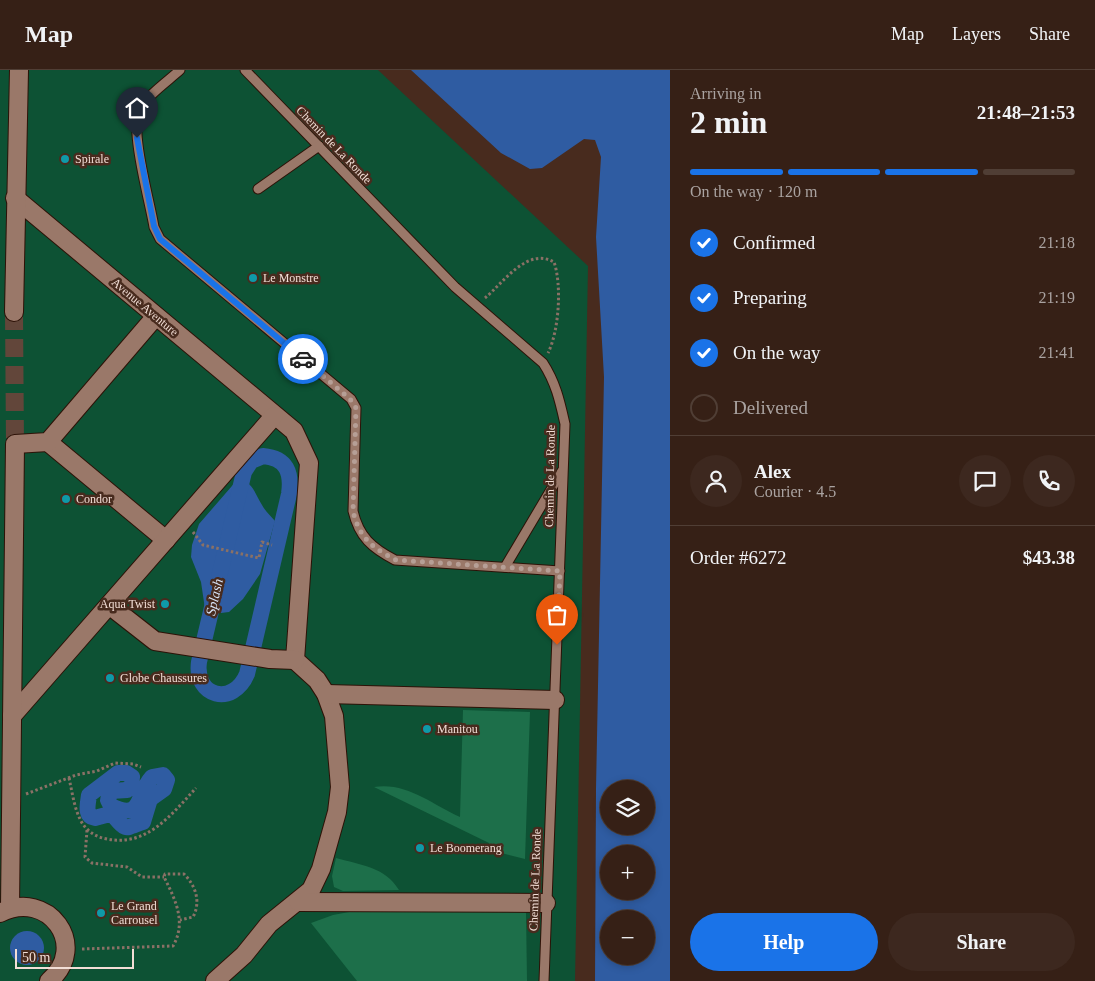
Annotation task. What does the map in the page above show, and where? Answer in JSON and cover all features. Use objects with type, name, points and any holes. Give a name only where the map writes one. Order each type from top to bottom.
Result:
[{"type":"street","points":[[14,312],[19,70]]},
{"type":"street","name":"Avenue Aventure","points":[[15,198],[294,431],[309,463],[295,660]]},
{"type":"street","points":[[48,442],[156,316]]},
{"type":"street","points":[[12,716],[274,416]]},
{"type":"street","points":[[49,981],[63,964],[66,950],[64,937],[58,924],[49,914],[37,908],[23,906],[5,910],[11,797],[15,444],[48,442],[166,540]]},
{"type":"street","points":[[109,605],[155,641],[270,659],[295,660],[317,680],[326,694],[334,716],[340,787],[337,812],[321,868],[311,890],[269,924],[244,955],[215,981]]},
{"type":"street","points":[[326,694],[554,700]]},
{"type":"street","points":[[298,902],[546,902]]},
{"type":"lane","points":[[180,70],[144,104],[137,120],[139,147],[154,226],[160,239],[350,399],[356,408],[353,511],[356,526],[367,542],[381,553],[396,560],[560,571]]},
{"type":"lane","name":"Chemin de La Ronde","points":[[245,70],[454,287],[543,363],[556,386],[565,424],[544,981]]},
{"type":"lane","points":[[258,189],[319,146]]},
{"type":"lane","points":[[505,567],[563,469]]},
{"type":"path","points":[[476,305],[522,264],[534,258],[546,257],[554,262],[558,272],[557,320],[554,342],[543,363]]},
{"type":"path","points":[[184,519],[203,545],[259,558],[262,542],[272,545]]},
{"type":"path","points":[[11,797],[38,791],[69,778],[116,764],[133,764],[141,767]]},
{"type":"path","points":[[69,778],[77,813],[87,829],[93,834],[109,840],[126,841],[137,838],[164,822],[196,788]]},
{"type":"path","points":[[87,829],[85,857],[92,863],[127,867],[142,877],[164,877],[165,874],[184,874],[194,888],[197,909],[193,917],[180,920]]},
{"type":"path","points":[[66,950],[174,946],[178,937],[180,920],[178,910],[164,877]]},
{"type":"green space","points":[[0,70],[378,70],[588,266],[575,981],[0,981]]},
{"type":"green space","points":[[463,710],[530,712],[525,859],[490,850],[489,843],[374,787],[386,786],[408,791],[460,817]]},
{"type":"green space","points":[[336,858],[363,865],[380,872],[387,876],[399,890],[343,891],[334,887],[332,876]]},
{"type":"green space","points":[[360,910],[526,912],[527,981],[357,981],[311,923],[333,915]]},
{"type":"water","points":[[411,70],[670,70],[670,981],[595,981],[596,789],[604,377],[596,237],[601,157],[595,140],[584,139],[542,168],[530,169],[501,153]]},
{"type":"water","points":[[238,479],[250,485],[263,507],[275,521],[260,574],[243,599],[229,612],[221,613],[205,609],[201,582],[191,557],[192,545],[199,524]]},
{"type":"water","points":[[27,931],[34,932],[39,936],[43,941],[43,955],[39,960],[34,964],[27,965],[20,964],[15,960],[11,955],[10,948],[11,941],[15,936],[20,932]]},
{"type":"waterway","name":"Splash","points":[[263,456],[271,457],[283,463],[290,479],[289,494],[247,674],[241,684],[233,691],[216,694],[208,690],[202,683],[199,674],[199,662],[244,472],[251,461],[263,456]]},
{"type":"waterway","points":[[118,773],[126,773],[132,777],[131,786],[127,790],[111,791],[108,800],[111,806],[122,810],[129,810],[138,804],[152,777],[163,775],[167,780],[164,789],[150,799],[143,822],[126,827],[113,815],[95,818],[89,815],[89,795],[118,773]]},
{"type":"tunnel","points":[[14,312],[15,444]]},
{"type":"way so far","points":[[303,359],[350,399],[356,408],[353,511],[356,526],[367,542],[381,553],[396,560],[560,571],[557,645]]},
{"type":"place","name":"Spirale","points":[[65,159]]},
{"type":"place","name":"Le Monstre","points":[[253,278]]},
{"type":"place","name":"Condor","points":[[66,499]]},
{"type":"place","name":"Aqua Twist","points":[[165,604]]},
{"type":"place","name":"Globe Chaussures","points":[[110,678]]},
{"type":"place","name":"Manitou","points":[[427,729]]},
{"type":"place","name":"Le Boomerang","points":[[420,848]]},
{"type":"place","name":"Le Grand Carrousel","points":[[101,913]]},
{"type":"route","points":[[137,138],[154,226],[160,239],[303,359]]}]
